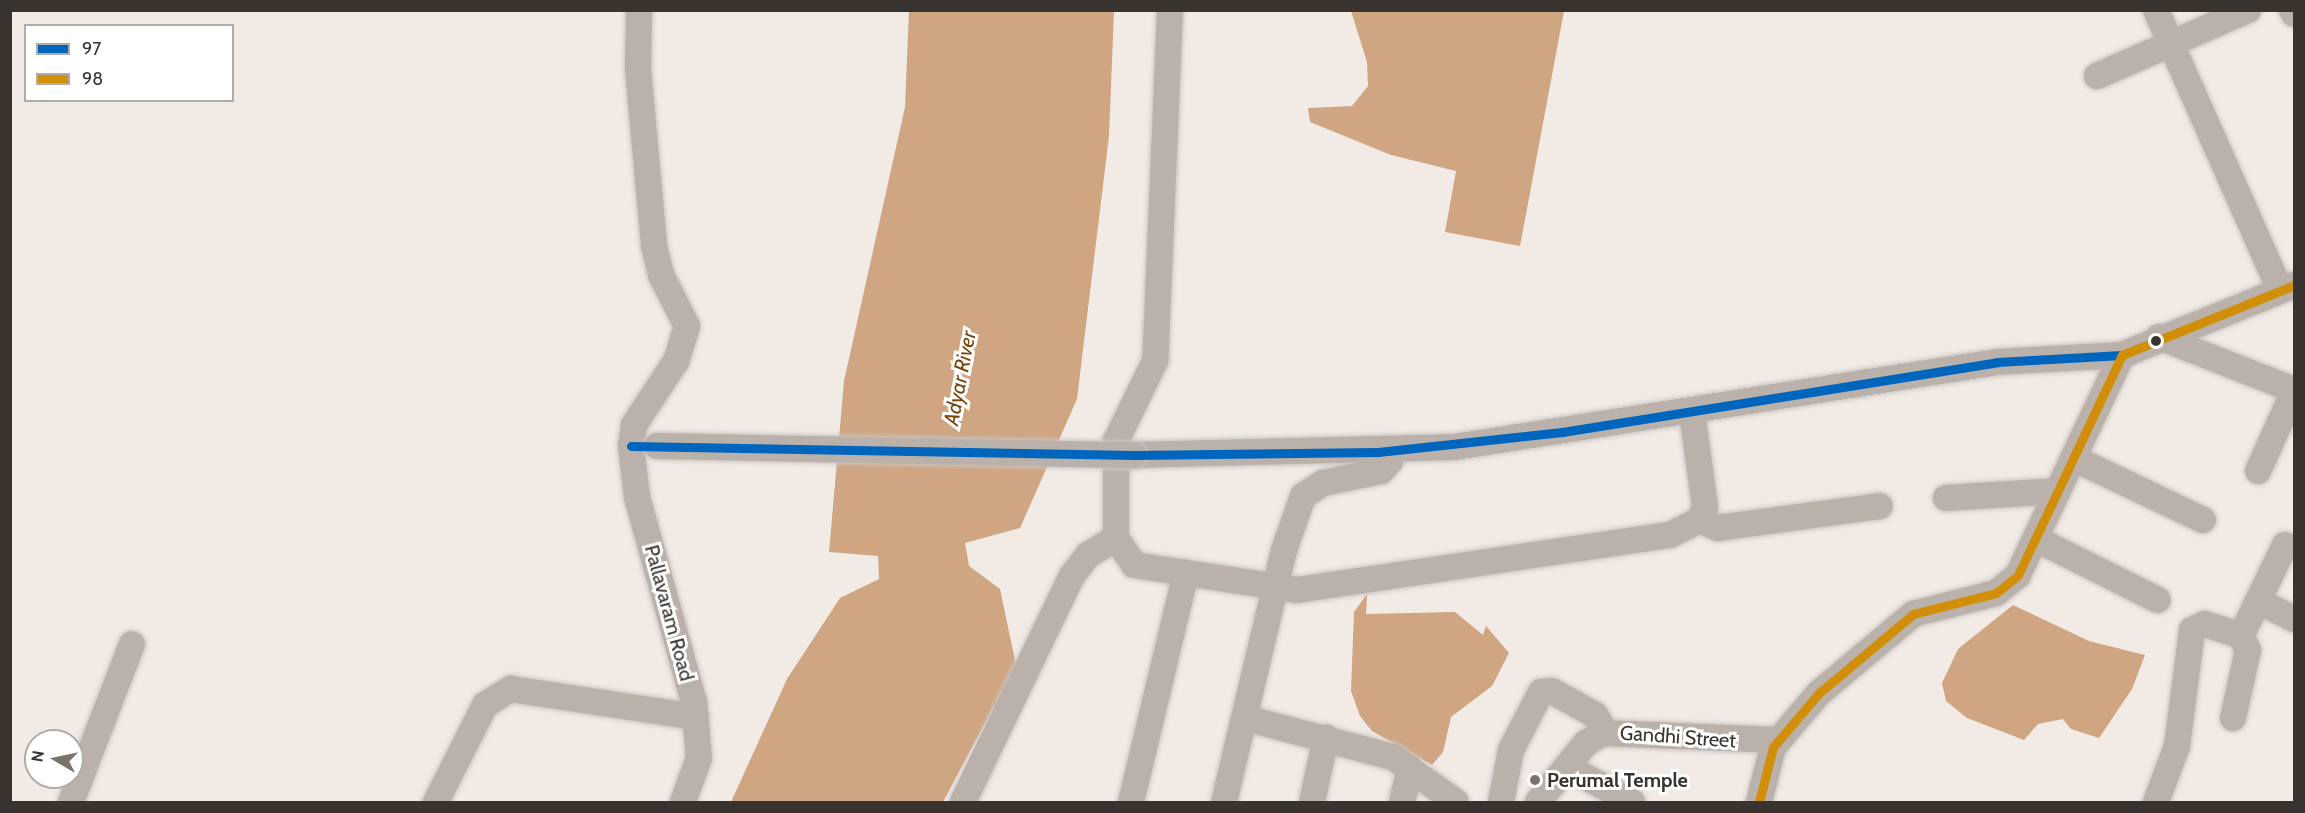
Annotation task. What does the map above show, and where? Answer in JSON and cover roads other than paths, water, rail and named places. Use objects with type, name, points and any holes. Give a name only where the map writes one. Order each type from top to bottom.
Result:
[{"type":"street","points":[[639,10],[638,69],[654,246],[661,275],[687,326],[676,361],[634,425],[631,446],[1134,455],[1390,452],[1692,412],[1997,362],[2122,354],[2159,337],[2287,287],[2173,41],[2156,10]]},
{"type":"street","points":[[1170,10],[1155,361],[1116,441],[1116,538],[1134,565],[1276,590],[1670,535],[1700,520],[1705,507],[1692,412]]},
{"type":"street","points":[[2097,76],[2248,10]]},
{"type":"street","points":[[2292,10],[2295,15]]},
{"type":"street","points":[[2159,337],[2295,390],[2258,471]]},
{"type":"street","points":[[1760,802],[1778,740],[1819,693],[1913,614],[2008,586],[2036,539],[2122,354]]},
{"type":"street","name":"Pallavaram Road","points":[[631,446],[637,497],[696,717],[699,758],[683,802]]},
{"type":"street","points":[[1224,802],[1276,590],[1303,496],[1323,483],[1381,471],[1390,452]]},
{"type":"street","points":[[2073,458],[2203,520]]},
{"type":"street","points":[[1946,498],[2058,491]]},
{"type":"street","points":[[1700,520],[1718,528],[1880,506]]},
{"type":"street","points":[[963,802],[1072,576],[1088,555],[1116,538]]},
{"type":"street","points":[[2036,539],[2158,600]]},
{"type":"street","points":[[2241,636],[2284,545]]},
{"type":"street","points":[[1131,802],[1186,573]]},
{"type":"street","points":[[2258,601],[2295,619]]},
{"type":"street","points":[[2165,801],[2177,746],[2192,630],[2197,623],[2241,636],[2248,650],[2233,718]]},
{"type":"street","points":[[71,802],[132,644]]},
{"type":"street","points":[[436,802],[485,705],[512,689],[696,717]]},
{"type":"street","points":[[1501,802],[1511,750],[1541,692],[1552,691],[1595,715],[1606,733]]},
{"type":"street","points":[[1245,718],[1376,750],[1410,768],[1456,802]]},
{"type":"street","name":"Gandhi Street","points":[[1538,802],[1586,743],[1606,733],[1778,740]]},
{"type":"street","points":[[1312,802],[1326,738]]},
{"type":"street","points":[[1567,766],[1632,802]]},
{"type":"street","points":[[1402,802],[1410,768]]},
{"type":"water","name":"Adyar River","points":[[909,11],[1114,11],[1109,136],[1077,399],[1020,528],[965,543],[969,566],[1000,589],[1016,665],[943,802],[731,802],[787,679],[840,598],[879,579],[878,556],[829,552],[844,381],[905,107]]},
{"type":"water","points":[[1351,11],[1564,11],[1520,246],[1445,232],[1456,171],[1391,155],[1310,122],[1308,108],[1352,106],[1368,86],[1367,62]]},
{"type":"water","points":[[1367,594],[1366,614],[1455,612],[1483,635],[1486,626],[1509,653],[1492,686],[1451,717],[1443,752],[1432,765],[1372,731],[1360,716],[1351,691],[1354,612]]},
{"type":"water","points":[[2013,605],[2089,641],[2145,655],[2132,689],[2099,738],[2071,729],[2063,719],[2038,724],[2024,740],[1967,718],[1946,701],[1942,683],[1958,649]]},
{"type":"place","name":"Perumal Temple","points":[[1535,780]]}]
